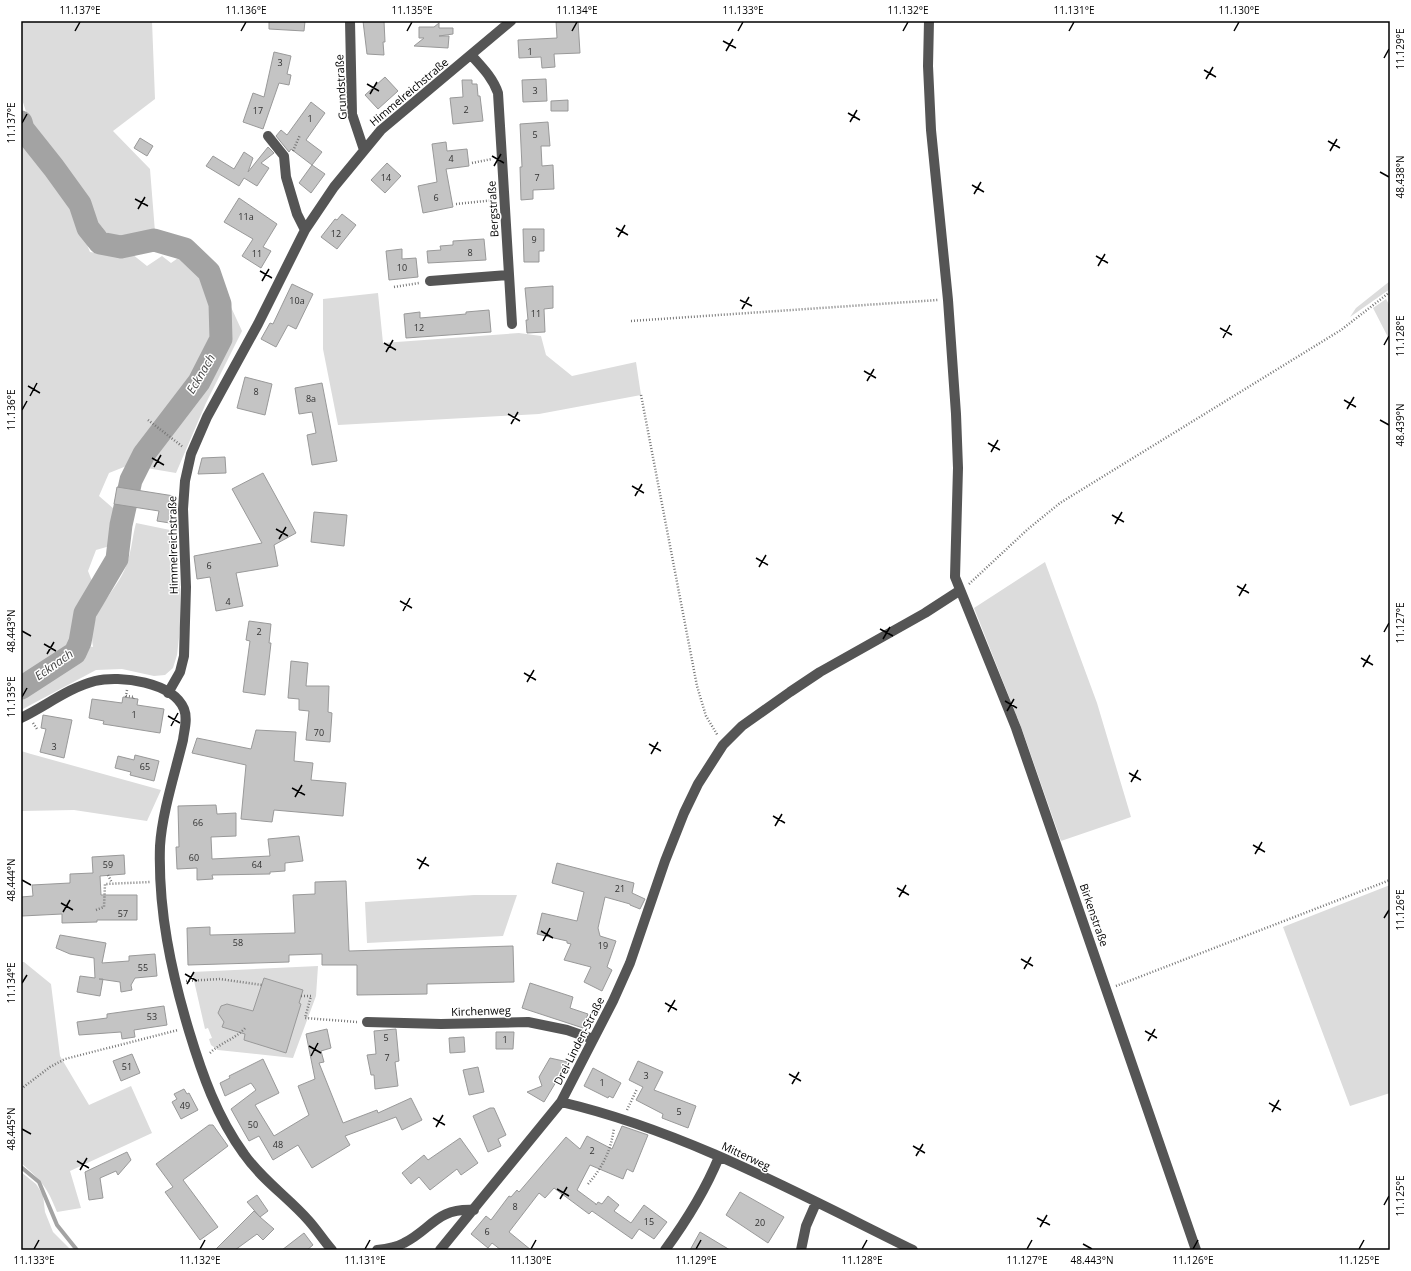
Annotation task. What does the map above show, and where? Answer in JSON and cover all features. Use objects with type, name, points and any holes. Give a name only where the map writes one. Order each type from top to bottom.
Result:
[{"type":"street","name":"Grundstraße","points":[[350,21],[352,114],[364,150]]},
{"type":"street","name":"Himmelreichstraße","points":[[168,693],[180,672],[184,656],[186,587],[183,509],[185,481],[191,454],[207,416],[244,351],[305,230],[334,187],[381,130],[472,56],[511,21]]},
{"type":"street","name":"Birkenstraße","points":[[929,21],[928,66],[931,130],[953,357],[958,468],[955,577],[959,591],[1016,728],[1196,1250]]},
{"type":"street","name":"Bergstraße","points":[[472,56],[488,74],[498,93],[512,324]]},
{"type":"street","points":[[268,136],[284,156],[286,176],[297,214],[305,230]]},
{"type":"street","points":[[430,281],[508,275]]},
{"type":"street","name":"Drei-Linden-Straße","points":[[440,1250],[561,1102],[613,1001],[630,963],[665,861],[698,784],[723,745],[742,726],[802,684],[925,613],[959,591]]},
{"type":"street","points":[[21,718],[77,687],[96,680],[118,678],[141,681],[168,693],[177,700],[184,709],[185,722],[160,845],[161,883],[165,930],[175,983],[207,1087],[244,1154],[268,1182],[309,1221],[332,1250]]},
{"type":"street","name":"Kirchenweg","points":[[367,1022],[441,1024],[528,1022],[567,1030],[593,1039]]},
{"type":"street","name":"Mitterweg","points":[[561,1102],[620,1117],[719,1157],[913,1250]]},
{"type":"street","points":[[665,1250],[689,1218],[719,1157]]},
{"type":"street","points":[[801,1250],[806,1226],[816,1203]]},
{"type":"street","points":[[377,1250],[392,1248],[404,1243],[440,1216],[458,1210],[474,1210]]},
{"type":"path","points":[[472,163],[503,159]]},
{"type":"path","points":[[456,204],[504,199]]},
{"type":"path","points":[[394,287],[430,281]]},
{"type":"path","points":[[959,591],[973,581],[1028,529],[1060,502],[1341,330],[1390,292]]},
{"type":"path","points":[[631,321],[948,300]]},
{"type":"path","points":[[641,395],[697,686],[706,716],[723,745]]},
{"type":"path","points":[[148,420],[191,454]]},
{"type":"path","points":[[126,696],[134,697],[133,699]]},
{"type":"path","points":[[108,875],[112,883]]},
{"type":"path","points":[[1106,989],[1168,967],[1390,880]]},
{"type":"path","points":[[96,910],[104,907],[105,884],[161,883]]},
{"type":"path","points":[[175,983],[194,979],[220,979],[262,985]]},
{"type":"path","points":[[301,996],[311,996],[305,1018],[325,1021],[367,1022]]},
{"type":"path","points":[[21,1089],[50,1067],[65,1059],[188,1026]]},
{"type":"path","points":[[210,1053],[215,1048],[239,1035],[246,1027]]},
{"type":"path","points":[[588,1184],[601,1170],[620,1117],[637,1089]]},
{"type":"shaded area","points":[[21,21],[152,21],[155,99],[113,131],[150,169],[155,232],[121,239],[106,232],[95,219],[85,197],[30,124],[21,96]]},
{"type":"shaded area","points":[[21,138],[49,174],[74,213],[90,252],[120,257],[132,254],[147,266],[162,256],[171,263],[181,256],[203,252],[213,268],[242,331],[206,403],[176,473],[129,465],[109,473],[99,496],[114,509],[110,546],[96,550],[88,571],[92,581],[97,580],[78,612],[76,644],[93,647],[93,625],[101,607],[124,571],[130,554],[136,523],[170,530],[169,559],[178,569],[180,590],[180,628],[177,655],[173,668],[165,675],[154,676],[122,669],[96,670],[21,710]]},
{"type":"shaded area","points":[[1390,281],[1390,289],[1350,317],[1356,308]]},
{"type":"shaded area","points":[[378,293],[383,343],[519,333],[541,336],[546,355],[572,376],[636,362],[641,395],[539,414],[338,425],[323,349],[323,299]]},
{"type":"shaded area","points":[[1386,299],[1390,306],[1390,341],[1373,308]]},
{"type":"shaded area","points":[[1045,562],[1097,703],[1131,817],[1061,841],[1023,732],[974,608]]},
{"type":"shaded area","points":[[21,751],[161,790],[147,821],[74,810],[21,811]]},
{"type":"shaded area","points":[[1390,885],[1390,1093],[1350,1106],[1283,927]]},
{"type":"shaded area","points":[[474,895],[517,895],[503,936],[367,943],[365,902]]},
{"type":"shaded area","points":[[21,962],[24,962],[51,984],[60,1056],[89,1105],[131,1086],[152,1133],[70,1171],[81,1208],[57,1212],[43,1185],[21,1163]]},
{"type":"shaded area","points":[[318,966],[316,996],[293,1058],[218,1050],[211,1045],[209,1039],[212,1038],[208,1028],[205,1029],[192,972]]},
{"type":"shaded area","points":[[21,1172],[36,1184],[43,1195],[45,1212],[53,1232],[71,1250],[21,1250]]},
{"type":"building","points":[[269,21],[305,21],[304,31],[269,29]]},
{"type":"building","points":[[363,21],[384,21],[384,55],[367,54]]},
{"type":"building","points":[[556,21],[578,21],[580,53],[554,54],[555,67],[542,68],[541,57],[519,58],[518,40],[557,38]]},
{"type":"building","points":[[439,23],[439,28],[453,28],[453,34],[439,36],[449,36],[448,48],[414,46],[424,38],[419,38],[419,27],[434,27]]},
{"type":"building","points":[[274,52],[291,56],[287,74],[291,75],[289,85],[279,83],[263,129],[243,122],[253,93],[264,97]]},
{"type":"building","points":[[385,77],[398,91],[378,109],[365,95]]},
{"type":"building","points":[[546,79],[547,101],[523,102],[522,80]]},
{"type":"building","points":[[462,80],[472,80],[472,84],[477,84],[483,121],[453,124],[450,98],[463,97]]},
{"type":"building","points":[[568,100],[568,111],[551,111],[551,101]]},
{"type":"building","points":[[311,102],[325,113],[306,140],[322,152],[312,165],[291,149],[289,152],[276,136],[281,130],[287,135]]},
{"type":"building","points":[[548,122],[550,146],[541,146],[542,166],[553,165],[554,189],[533,190],[533,199],[521,200],[520,167],[522,167],[520,124]]},
{"type":"building","points":[[140,138],[153,146],[147,156],[134,148]]},
{"type":"building","points":[[446,142],[447,151],[467,149],[469,166],[446,169],[453,207],[423,213],[418,186],[437,182],[432,144]]},
{"type":"building","points":[[268,147],[274,153],[261,163],[269,168],[257,186],[244,178],[239,186],[206,166],[213,156],[234,169],[244,152],[253,158],[248,172]]},
{"type":"building","points":[[387,163],[401,176],[385,193],[371,180]]},
{"type":"building","points":[[312,165],[325,174],[311,193],[299,183]]},
{"type":"building","points":[[239,198],[277,224],[263,247],[271,251],[261,268],[242,256],[253,239],[224,222]]},
{"type":"building","points":[[342,214],[356,225],[337,249],[321,237],[335,219],[337,220]]},
{"type":"building","points":[[523,229],[544,229],[544,251],[539,251],[539,262],[524,262]]},
{"type":"building","points":[[484,239],[486,260],[428,263],[427,251],[441,250],[440,246],[453,245],[453,241]]},
{"type":"building","points":[[402,249],[402,259],[416,258],[418,277],[389,280],[386,251]]},
{"type":"building","points":[[292,284],[313,294],[296,329],[288,325],[276,347],[261,339],[270,323],[273,324]]},
{"type":"building","points":[[553,286],[553,308],[544,309],[545,332],[527,333],[526,320],[528,320],[525,288]]},
{"type":"building","points":[[489,310],[491,332],[406,338],[404,314],[420,312],[420,318],[466,314],[466,312]]},
{"type":"building","points":[[245,377],[272,384],[265,415],[237,408]]},
{"type":"building","points":[[322,383],[337,461],[312,465],[307,435],[316,433],[312,412],[299,414],[295,388]]},
{"type":"building","points":[[225,457],[226,473],[198,474],[202,458]]},
{"type":"building","points":[[263,473],[296,533],[274,545],[278,566],[236,573],[243,606],[216,611],[210,577],[197,579],[194,556],[262,543],[232,489]]},
{"type":"building","points":[[117,487],[174,496],[170,523],[157,521],[159,511],[114,504]]},
{"type":"building","points":[[314,512],[347,515],[344,546],[311,542]]},
{"type":"building","points":[[249,621],[271,624],[269,643],[271,643],[265,695],[243,692],[250,641],[246,640]]},
{"type":"building","points":[[291,661],[308,663],[306,686],[329,686],[328,712],[332,713],[330,742],[306,740],[309,711],[299,710],[299,699],[288,698]]},
{"type":"building","points":[[123,697],[138,699],[137,705],[164,709],[160,733],[103,724],[104,721],[89,718],[92,699],[122,703]]},
{"type":"building","points":[[43,715],[72,720],[64,758],[40,752],[46,729],[41,728]]},
{"type":"building","points":[[256,730],[296,732],[294,761],[313,763],[311,780],[346,783],[343,816],[274,810],[272,822],[241,819],[246,765],[192,753],[197,738],[251,749]]},
{"type":"building","points":[[135,755],[159,761],[154,781],[130,775],[131,772],[115,768],[118,756],[134,760]]},
{"type":"building","points":[[216,805],[217,814],[236,813],[236,836],[211,837],[212,859],[270,856],[268,839],[299,836],[303,861],[285,863],[285,871],[270,872],[270,874],[212,875],[213,879],[197,880],[197,868],[177,869],[176,847],[179,847],[178,806]]},
{"type":"building","points":[[124,855],[125,874],[100,876],[101,895],[137,895],[137,920],[97,920],[97,922],[62,923],[62,914],[22,916],[21,897],[33,896],[32,885],[70,883],[70,874],[93,873],[92,857]]},
{"type":"building","points":[[557,863],[634,883],[632,893],[645,899],[640,909],[630,904],[605,897],[598,928],[600,936],[616,941],[607,967],[612,970],[602,991],[584,982],[591,967],[564,960],[571,944],[567,943],[567,941],[537,934],[542,913],[577,921],[584,892],[552,883]]},
{"type":"building","points":[[346,881],[349,951],[513,946],[514,982],[427,984],[427,994],[357,995],[357,965],[322,965],[322,954],[289,955],[289,962],[188,965],[187,928],[210,927],[210,935],[295,933],[293,895],[315,894],[315,882]]},
{"type":"building","points":[[60,935],[106,943],[102,963],[129,961],[129,956],[155,954],[157,976],[135,978],[131,985],[132,990],[121,992],[120,982],[103,980],[100,996],[77,992],[80,976],[95,978],[94,958],[70,954],[56,948]]},
{"type":"building","points":[[264,978],[303,990],[299,1003],[301,1004],[286,1053],[244,1040],[245,1034],[222,1027],[224,1022],[218,1013],[221,1006],[227,1004],[253,1011]]},
{"type":"building","points":[[530,983],[573,997],[570,1008],[588,1014],[583,1028],[522,1008]]},
{"type":"building","points":[[164,1006],[167,1025],[134,1030],[135,1037],[122,1039],[121,1032],[79,1035],[77,1022],[107,1018],[107,1014]]},
{"type":"building","points":[[327,1029],[331,1048],[321,1051],[324,1062],[319,1063],[343,1123],[377,1110],[378,1113],[411,1098],[422,1120],[402,1130],[396,1117],[345,1136],[350,1145],[312,1168],[298,1145],[273,1160],[259,1136],[249,1141],[231,1109],[256,1090],[251,1083],[225,1096],[220,1083],[230,1078],[229,1076],[263,1059],[279,1093],[255,1105],[274,1136],[309,1115],[298,1086],[315,1079],[306,1034]]},
{"type":"building","points":[[396,1029],[399,1061],[395,1062],[398,1086],[375,1089],[374,1075],[371,1075],[367,1055],[376,1054],[374,1031]]},
{"type":"building","points":[[496,1032],[514,1032],[513,1049],[496,1049]]},
{"type":"building","points":[[464,1037],[465,1052],[450,1053],[449,1038]]},
{"type":"building","points":[[132,1054],[140,1073],[121,1081],[113,1061]]},
{"type":"building","points":[[550,1058],[568,1062],[544,1102],[527,1092],[542,1086],[539,1077]]},
{"type":"building","points":[[638,1061],[663,1072],[654,1090],[696,1106],[688,1128],[662,1118],[663,1114],[636,1100],[643,1087],[629,1080]]},
{"type":"building","points":[[478,1067],[484,1092],[469,1095],[463,1070]]},
{"type":"building","points":[[593,1068],[621,1083],[613,1098],[609,1096],[608,1098],[584,1086]]},
{"type":"building","points":[[184,1089],[187,1094],[189,1093],[198,1110],[181,1119],[172,1102],[177,1099],[174,1094]]},
{"type":"building","points":[[490,1108],[494,1108],[506,1135],[498,1139],[501,1146],[488,1152],[473,1116]]},
{"type":"building","points":[[209,1125],[213,1125],[228,1146],[183,1180],[218,1227],[200,1240],[165,1192],[173,1187],[156,1164]]},
{"type":"building","points":[[622,1126],[648,1135],[633,1172],[627,1169],[623,1179],[590,1165],[577,1190],[596,1205],[598,1202],[602,1204],[608,1196],[619,1205],[614,1211],[631,1223],[644,1205],[667,1222],[654,1239],[639,1229],[632,1239],[592,1211],[589,1214],[554,1188],[545,1198],[539,1193],[509,1232],[531,1250],[501,1250],[492,1243],[488,1248],[471,1234],[486,1216],[491,1220],[509,1196],[511,1197],[517,1190],[519,1192],[566,1137],[580,1149],[587,1136],[612,1149]]},
{"type":"building","points":[[460,1138],[478,1163],[461,1175],[457,1169],[430,1190],[419,1177],[411,1184],[402,1173],[424,1155],[428,1160]]},
{"type":"building","points":[[127,1152],[131,1160],[118,1175],[116,1171],[100,1178],[103,1198],[89,1200],[85,1172]]},
{"type":"building","points":[[740,1192],[784,1217],[768,1243],[726,1215]]},
{"type":"building","points":[[257,1195],[268,1211],[260,1217],[247,1202]]},
{"type":"building","points":[[254,1211],[274,1229],[263,1240],[257,1234],[235,1250],[215,1250]]},
{"type":"building","points":[[700,1232],[730,1250],[690,1250]]},
{"type":"building","points":[[304,1233],[313,1245],[307,1250],[282,1250]]},
{"type":"waterway","name":"Ecknach","points":[[21,122],[23,129],[80,204],[88,228],[100,243],[121,247],[154,240],[185,249],[209,272],[220,304],[221,339],[199,382],[144,454],[131,480],[121,525],[117,559],[85,613],[80,642],[75,653],[21,688]]},
{"type":"waterway","points":[[21,1167],[39,1182],[57,1225],[77,1250]]}]
